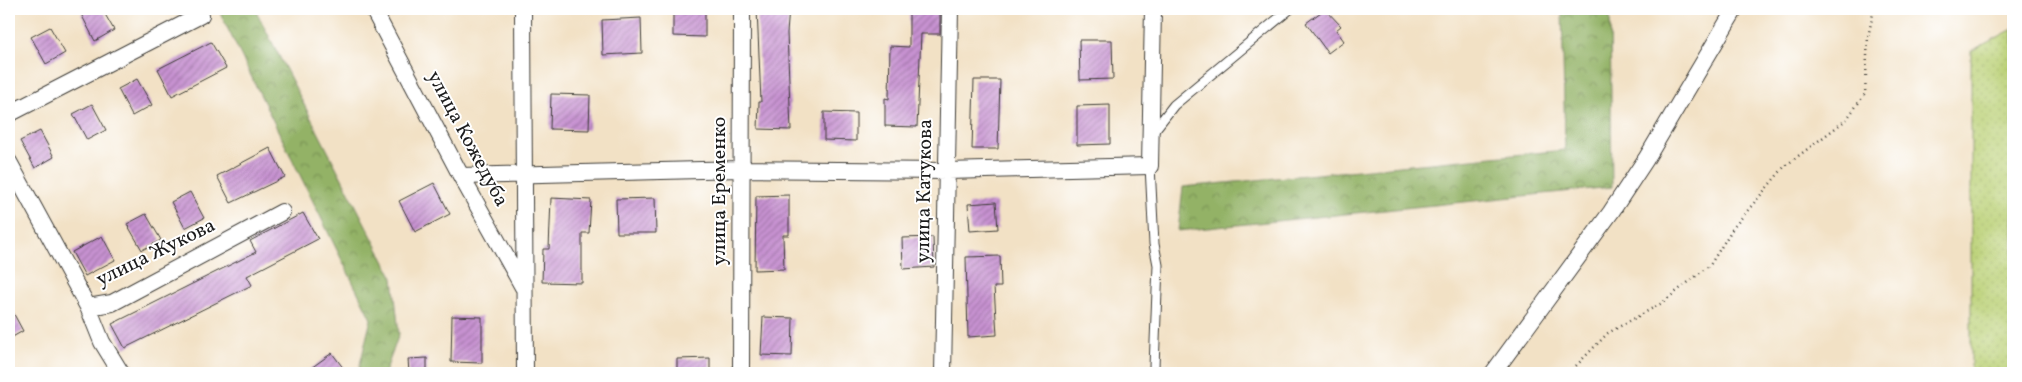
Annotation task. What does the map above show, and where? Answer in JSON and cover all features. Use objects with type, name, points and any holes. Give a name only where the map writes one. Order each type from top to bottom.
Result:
[{"type":"street","name":"улица Кожедуба","points":[[373,9],[461,176],[524,289]]},
{"type":"street","name":"улица Кожедуба","points":[[523,9],[525,373]]},
{"type":"street","name":"улица Еременко","points":[[742,9],[742,373]]},
{"type":"street","name":"улица Катукова","points":[[944,373],[950,9]]},
{"type":"street","points":[[461,176],[741,169],[947,171],[1150,166],[1153,9]]},
{"type":"street","points":[[1493,373],[1611,212],[1646,159],[1735,9]]},
{"type":"street","points":[[9,114],[201,15]]},
{"type":"street","name":"улица Жукова","points":[[9,162],[88,307],[112,303],[282,212]]},
{"type":"street","points":[[88,307],[102,342],[121,373]]},
{"type":"lane","points":[[1150,136],[1174,105],[1290,9]]},
{"type":"lane","points":[[1150,166],[1154,244],[1158,265],[1154,367],[1157,373]]},
{"type":"path","points":[[1569,373],[1608,333],[1662,304],[1710,266],[1734,228],[1785,166],[1846,120],[1865,94],[1868,37],[1874,9]]},
{"type":"green space","points":[[218,9],[255,9],[393,278],[399,334],[385,373],[358,373],[371,319]]},
{"type":"green space","points":[[1562,9],[1610,9],[1612,187],[1178,231],[1183,187],[1565,150]]},
{"type":"green space","points":[[2013,29],[2013,373],[1971,373],[1971,51]]},
{"type":"building","points":[[91,9],[102,9],[114,30],[95,41],[81,14]]},
{"type":"building","points":[[673,9],[705,9],[705,37],[673,36]]},
{"type":"building","points":[[757,9],[789,9],[787,33],[791,130],[758,129],[759,102],[761,102]]},
{"type":"building","points":[[909,9],[940,9],[940,34],[921,34],[917,127],[885,126],[885,98],[889,99],[890,46],[909,47]]},
{"type":"building","points":[[1325,9],[1341,26],[1336,30],[1344,41],[1328,53],[1306,23]]},
{"type":"building","points":[[641,18],[642,53],[603,55],[602,20]]},
{"type":"building","points":[[50,27],[65,53],[46,64],[31,37]]},
{"type":"building","points":[[1079,40],[1112,40],[1113,79],[1080,80]]},
{"type":"building","points":[[211,42],[226,68],[172,96],[158,69]]},
{"type":"building","points":[[137,79],[152,105],[132,116],[118,89]]},
{"type":"building","points":[[974,80],[1000,80],[998,149],[972,149]]},
{"type":"building","points":[[551,94],[590,95],[589,130],[550,129]]},
{"type":"building","points":[[92,104],[106,130],[87,140],[73,114]]},
{"type":"building","points":[[1110,105],[1110,144],[1077,145],[1077,106]]},
{"type":"building","points":[[824,112],[856,113],[856,141],[824,140]]},
{"type":"building","points":[[40,131],[54,157],[35,168],[20,141]]},
{"type":"building","points":[[270,148],[285,177],[231,203],[217,176]]},
{"type":"building","points":[[434,183],[450,214],[415,232],[399,201]]},
{"type":"building","points":[[190,192],[204,218],[185,228],[171,202]]},
{"type":"building","points":[[789,195],[789,235],[783,235],[784,269],[755,270],[756,196]]},
{"type":"building","points":[[551,198],[591,200],[589,233],[582,233],[582,283],[542,282],[543,249],[549,249]]},
{"type":"building","points":[[655,198],[656,233],[617,233],[616,199]]},
{"type":"building","points":[[996,202],[998,229],[970,231],[968,204]]},
{"type":"building","points":[[303,213],[318,239],[247,276],[252,285],[125,348],[112,324],[256,252],[250,241]]},
{"type":"building","points":[[146,214],[161,240],[142,250],[127,224]]},
{"type":"building","points":[[102,236],[115,260],[85,276],[72,252]]},
{"type":"building","points":[[933,237],[934,267],[903,269],[902,238]]},
{"type":"building","points":[[1000,256],[1001,287],[994,287],[997,335],[968,337],[966,257]]},
{"type":"building","points":[[9,305],[23,331],[9,339]]},
{"type":"building","points":[[452,316],[482,317],[482,363],[451,362]]},
{"type":"building","points":[[763,317],[793,318],[792,356],[761,355]]},
{"type":"building","points":[[332,353],[347,373],[304,373]]},
{"type":"building","points":[[427,358],[427,373],[409,373],[408,359]]},
{"type":"building","points":[[710,358],[710,373],[677,373],[677,359]]}]
